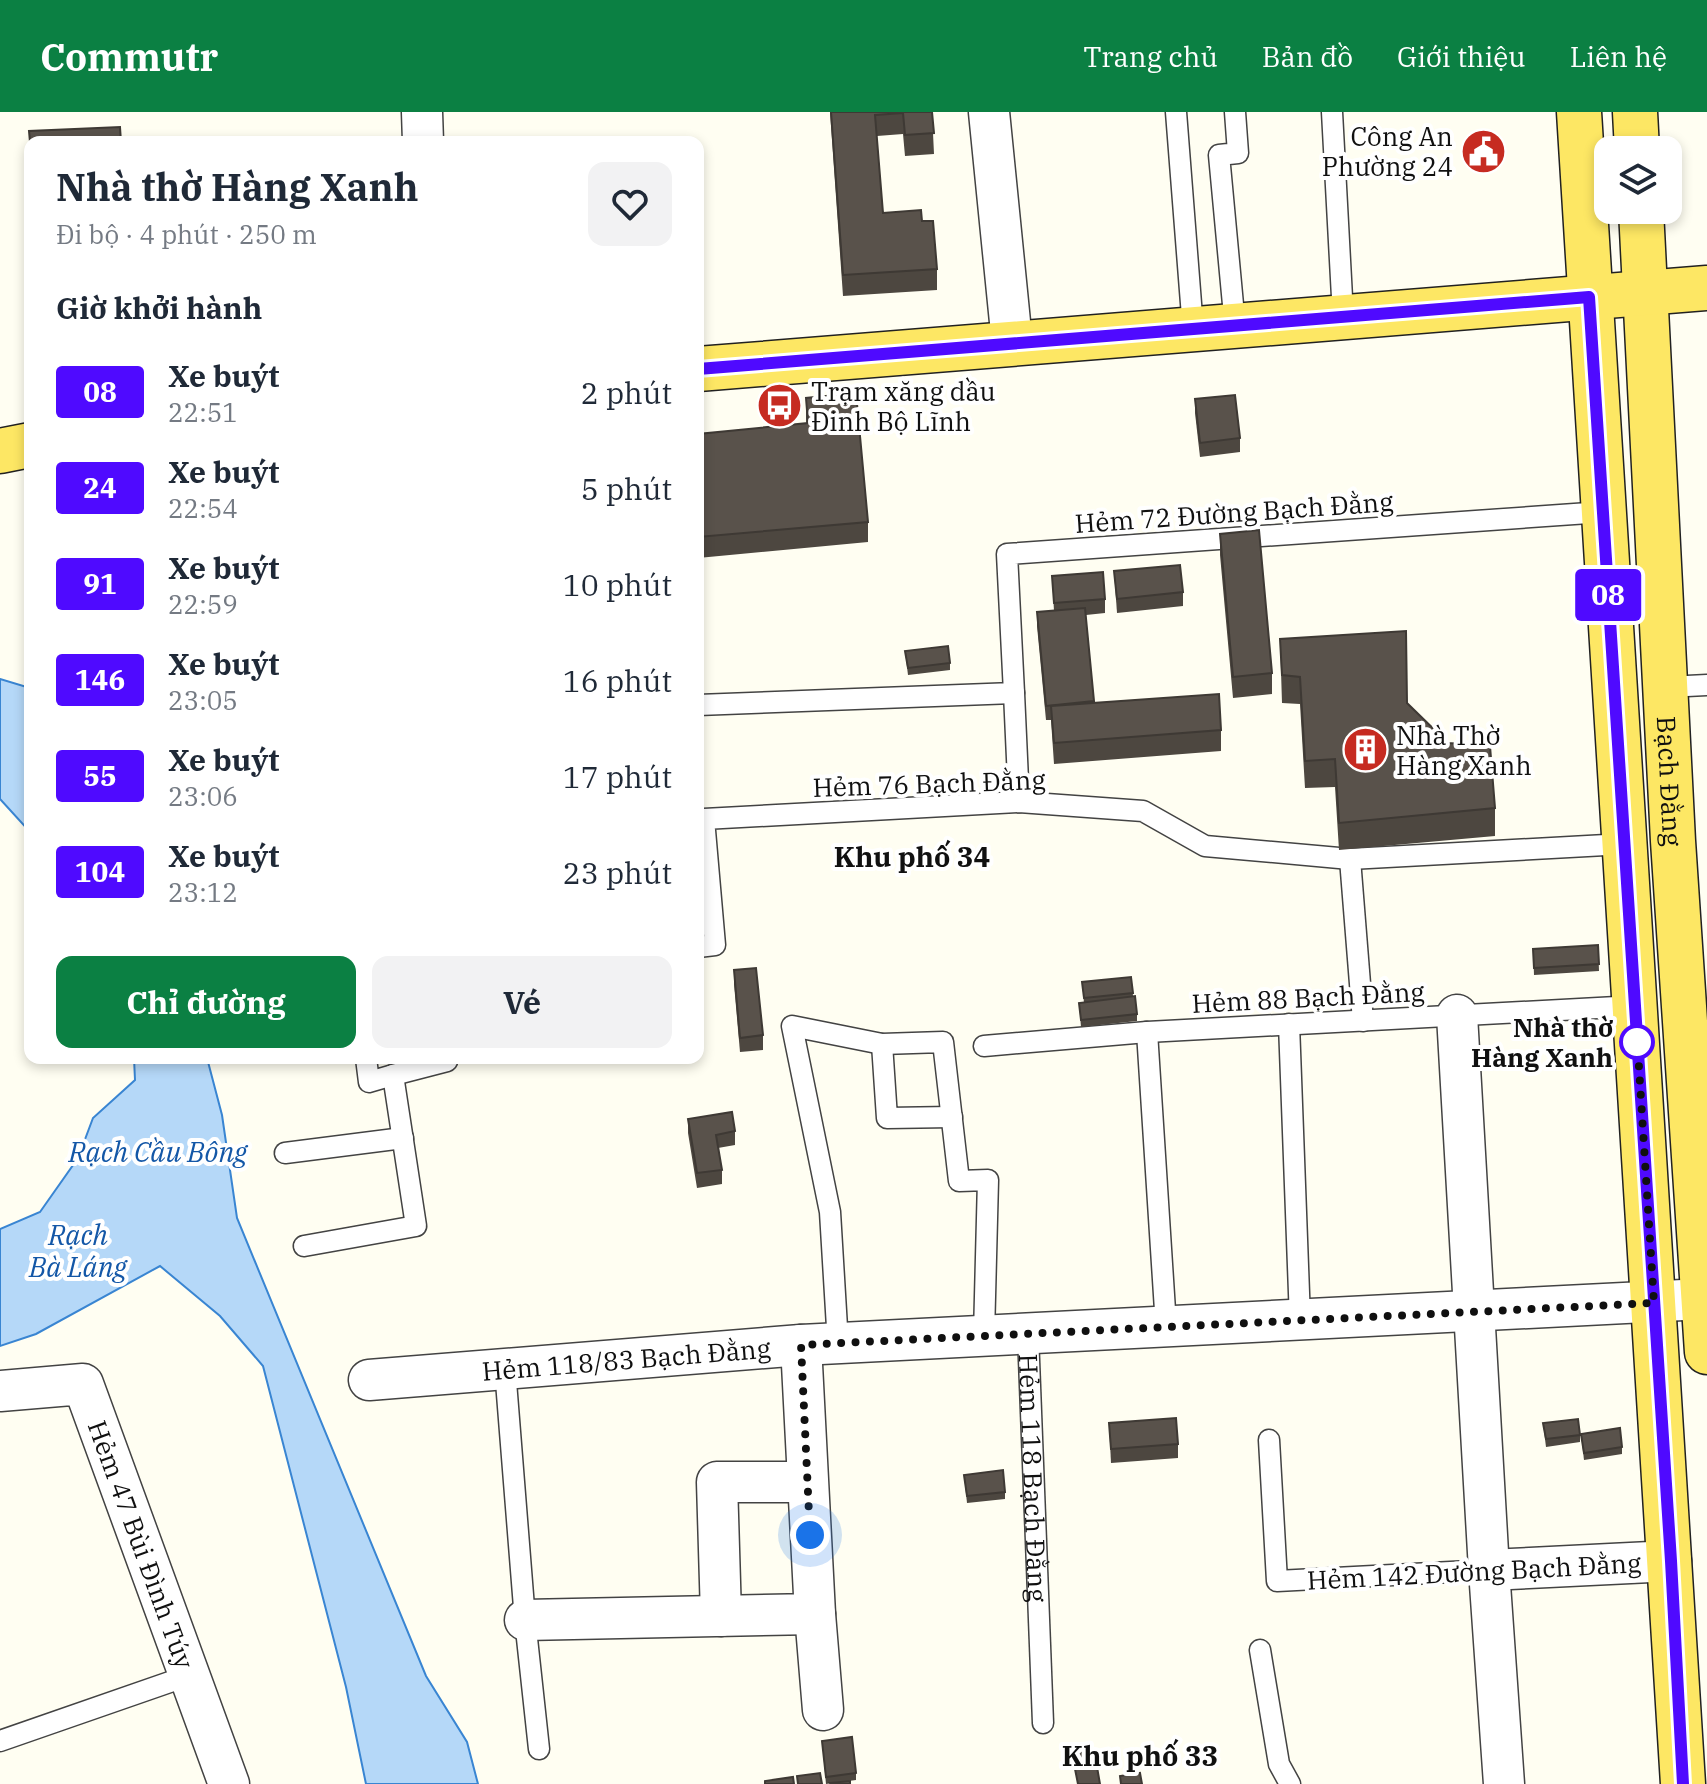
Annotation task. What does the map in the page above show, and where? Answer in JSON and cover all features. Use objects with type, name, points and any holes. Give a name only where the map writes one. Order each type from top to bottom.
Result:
[{"type":"main road","name":"Bạch Đằng","points":[[1579,112],[1683,1784]]},
{"type":"main road","points":[[1635,112],[1636,136]]},
{"type":"main road","name":"Bạch Đằng","points":[[1642,224],[1646,293],[1687,686],[1673,841],[1696,1016],[1707,1352]]},
{"type":"main road","points":[[704,368],[1707,288]]},
{"type":"main road","points":[[0,451],[24,446]]},
{"type":"main road","points":[[1624,844],[1673,841]]},
{"type":"street","points":[[422,112],[423,136]]},
{"type":"street","points":[[989,112],[1012,342]]},
{"type":"street","points":[[1457,1015],[1504,1784]]},
{"type":"street","name":"Hẻm 118 Bạch Đằng","points":[[1028,1334],[1703,1299]]},
{"type":"street","name":"Hẻm 118/83 Bạch Đằng","points":[[369,1380],[819,1344],[1028,1334]]},
{"type":"street","points":[[819,1344],[807,1482],[823,1710]]},
{"type":"street","name":"Hẻm 47 Bùi Đình Túy","points":[[0,1391],[83,1384],[229,1784]]},
{"type":"street","points":[[721,1616],[717,1482],[807,1482]]},
{"type":"street","name":"Hẻm 142 Đường Bạch Đằng","points":[[1489,1570],[1671,1561]]},
{"type":"street","points":[[525,1620],[815,1614]]},
{"type":"lane","points":[[1176,112],[1214,327]]},
{"type":"lane","points":[[1214,327],[1219,155],[1238,153],[1235,112]]},
{"type":"lane","points":[[1332,112],[1343,316]]},
{"type":"lane","name":"Hẻm 72 Đường Bạch Đằng","points":[[1019,802],[1007,554],[1603,512]]},
{"type":"lane","points":[[704,705],[1014,693]]},
{"type":"lane","name":"Hẻm 76 Bạch Đằng","points":[[704,819],[1019,802],[1143,811],[1205,846],[1350,859],[1624,844]]},
{"type":"lane","name":"Hẻm 76 Bạch Đằng","points":[[704,846],[715,945],[704,946]]},
{"type":"lane","points":[[1350,859],[1363,1021]]},
{"type":"lane","name":"Hẻm 88 Bạch Đằng","points":[[984,1046],[1147,1032],[1635,1006]]},
{"type":"lane","points":[[1289,1024],[1300,1320]]},
{"type":"lane","points":[[819,1344],[830,1212],[792,1026],[882,1044],[943,1042],[959,1181],[988,1180],[984,1335]]},
{"type":"lane","points":[[1147,1032],[1166,1326]]},
{"type":"lane","points":[[882,1044],[887,1118],[952,1117]]},
{"type":"lane","points":[[367,1064],[369,1082],[435,1064]]},
{"type":"lane","points":[[304,1246],[416,1226],[393,1075]]},
{"type":"lane","points":[[285,1153],[403,1138]]},
{"type":"lane","name":"Hẻm 118 Bạch Đằng","points":[[1028,1334],[1043,1723]]},
{"type":"lane","points":[[505,1369],[525,1620],[539,1749]]},
{"type":"lane","name":"Hẻm 142 Đường Bạch Đằng","points":[[1269,1440],[1277,1581],[1489,1570]]},
{"type":"lane","points":[[1260,1650],[1279,1764],[1290,1784]]},
{"type":"lane","points":[[0,1741],[190,1675]]},
{"type":"water","points":[[0,679],[24,686],[24,825],[0,799]]},
{"type":"water","name":"Rạch Cầu Bông","points":[[134,1064],[209,1064],[222,1115],[237,1218],[426,1676],[467,1742],[478,1784],[366,1784],[346,1687],[263,1366],[220,1316],[160,1266],[36,1334],[0,1346],[0,1229],[40,1212],[78,1158],[93,1118],[135,1080]]},
{"type":"building","points":[[831,112],[932,112],[934,133],[905,135],[903,113],[875,115],[883,213],[921,210],[922,221],[933,221],[937,269],[843,275]]},
{"type":"building","points":[[120,127],[121,136],[29,136],[29,131]]},
{"type":"building","points":[[856,393],[868,522],[704,536],[704,433],[808,423],[806,398]]},
{"type":"building","points":[[1235,395],[1240,438],[1200,443],[1195,399]]},
{"type":"building","points":[[1259,530],[1272,673],[1233,677],[1220,534]]},
{"type":"building","points":[[1180,565],[1183,592],[1117,599],[1114,571]]},
{"type":"building","points":[[1103,572],[1105,599],[1054,603],[1052,576]]},
{"type":"building","points":[[1085,608],[1094,701],[1046,706],[1037,612]]},
{"type":"building","name":"Nhà Thờ Hàng Xanh","points":[[1406,631],[1407,703],[1448,743],[1490,746],[1495,808],[1339,823],[1335,759],[1305,761],[1300,677],[1282,675],[1280,639]]},
{"type":"building","points":[[948,646],[950,663],[908,668],[905,651]]},
{"type":"building","points":[[1219,694],[1221,730],[1054,743],[1051,706]]},
{"type":"building","points":[[1598,945],[1599,964],[1534,968],[1533,949]]},
{"type":"building","points":[[756,968],[763,1035],[740,1038],[734,970]]},
{"type":"building","points":[[1131,977],[1133,993],[1084,998],[1082,982]]},
{"type":"building","points":[[1135,996],[1137,1014],[1081,1020],[1079,1003]]},
{"type":"building","points":[[732,1112],[735,1131],[716,1135],[722,1170],[697,1173],[688,1119]]},
{"type":"building","points":[[1176,1418],[1178,1444],[1111,1449],[1109,1423]]},
{"type":"building","points":[[1578,1419],[1580,1435],[1546,1439],[1543,1423]]},
{"type":"building","points":[[1620,1428],[1622,1447],[1584,1453],[1581,1434]]},
{"type":"building","points":[[1003,1470],[1005,1492],[967,1496],[964,1475]]},
{"type":"building","points":[[852,1737],[856,1773],[826,1777],[822,1741]]},
{"type":"building","points":[[1094,1750],[1100,1784],[1078,1784],[1072,1754]]},
{"type":"building","points":[[820,1773],[822,1784],[798,1784],[797,1776]]},
{"type":"building","points":[[1140,1773],[1142,1784],[1121,1784],[1120,1776]]},
{"type":"building","points":[[793,1777],[794,1784],[765,1784],[765,1781]]},
{"type":"bus line","name":"08","points":[[704,368],[1589,297],[1683,1784]]},
{"type":"place","name":"Công An Phường 24","points":[[1484,151]]},
{"type":"place","name":"Trạm xăng dầu Đinh Bộ Lĩnh","points":[[780,406]]},
{"type":"place","name":"Nhà Thờ Hàng Xanh","points":[[1365,750]]},
{"type":"place","name":"Nhà thờ Hàng Xanh","points":[[1637,1042]]},
{"type":"district","name":"Khu phố 34","points":[[912,856]]},
{"type":"district","name":"Khu phố 33","points":[[1140,1755]]},
{"type":"route","points":[[810,1535],[801,1345],[1654,1303],[1637,1036],[1637,1042]]},
{"type":"water label","name":"Rạch Bà Láng","points":[[78,1250]]}]
